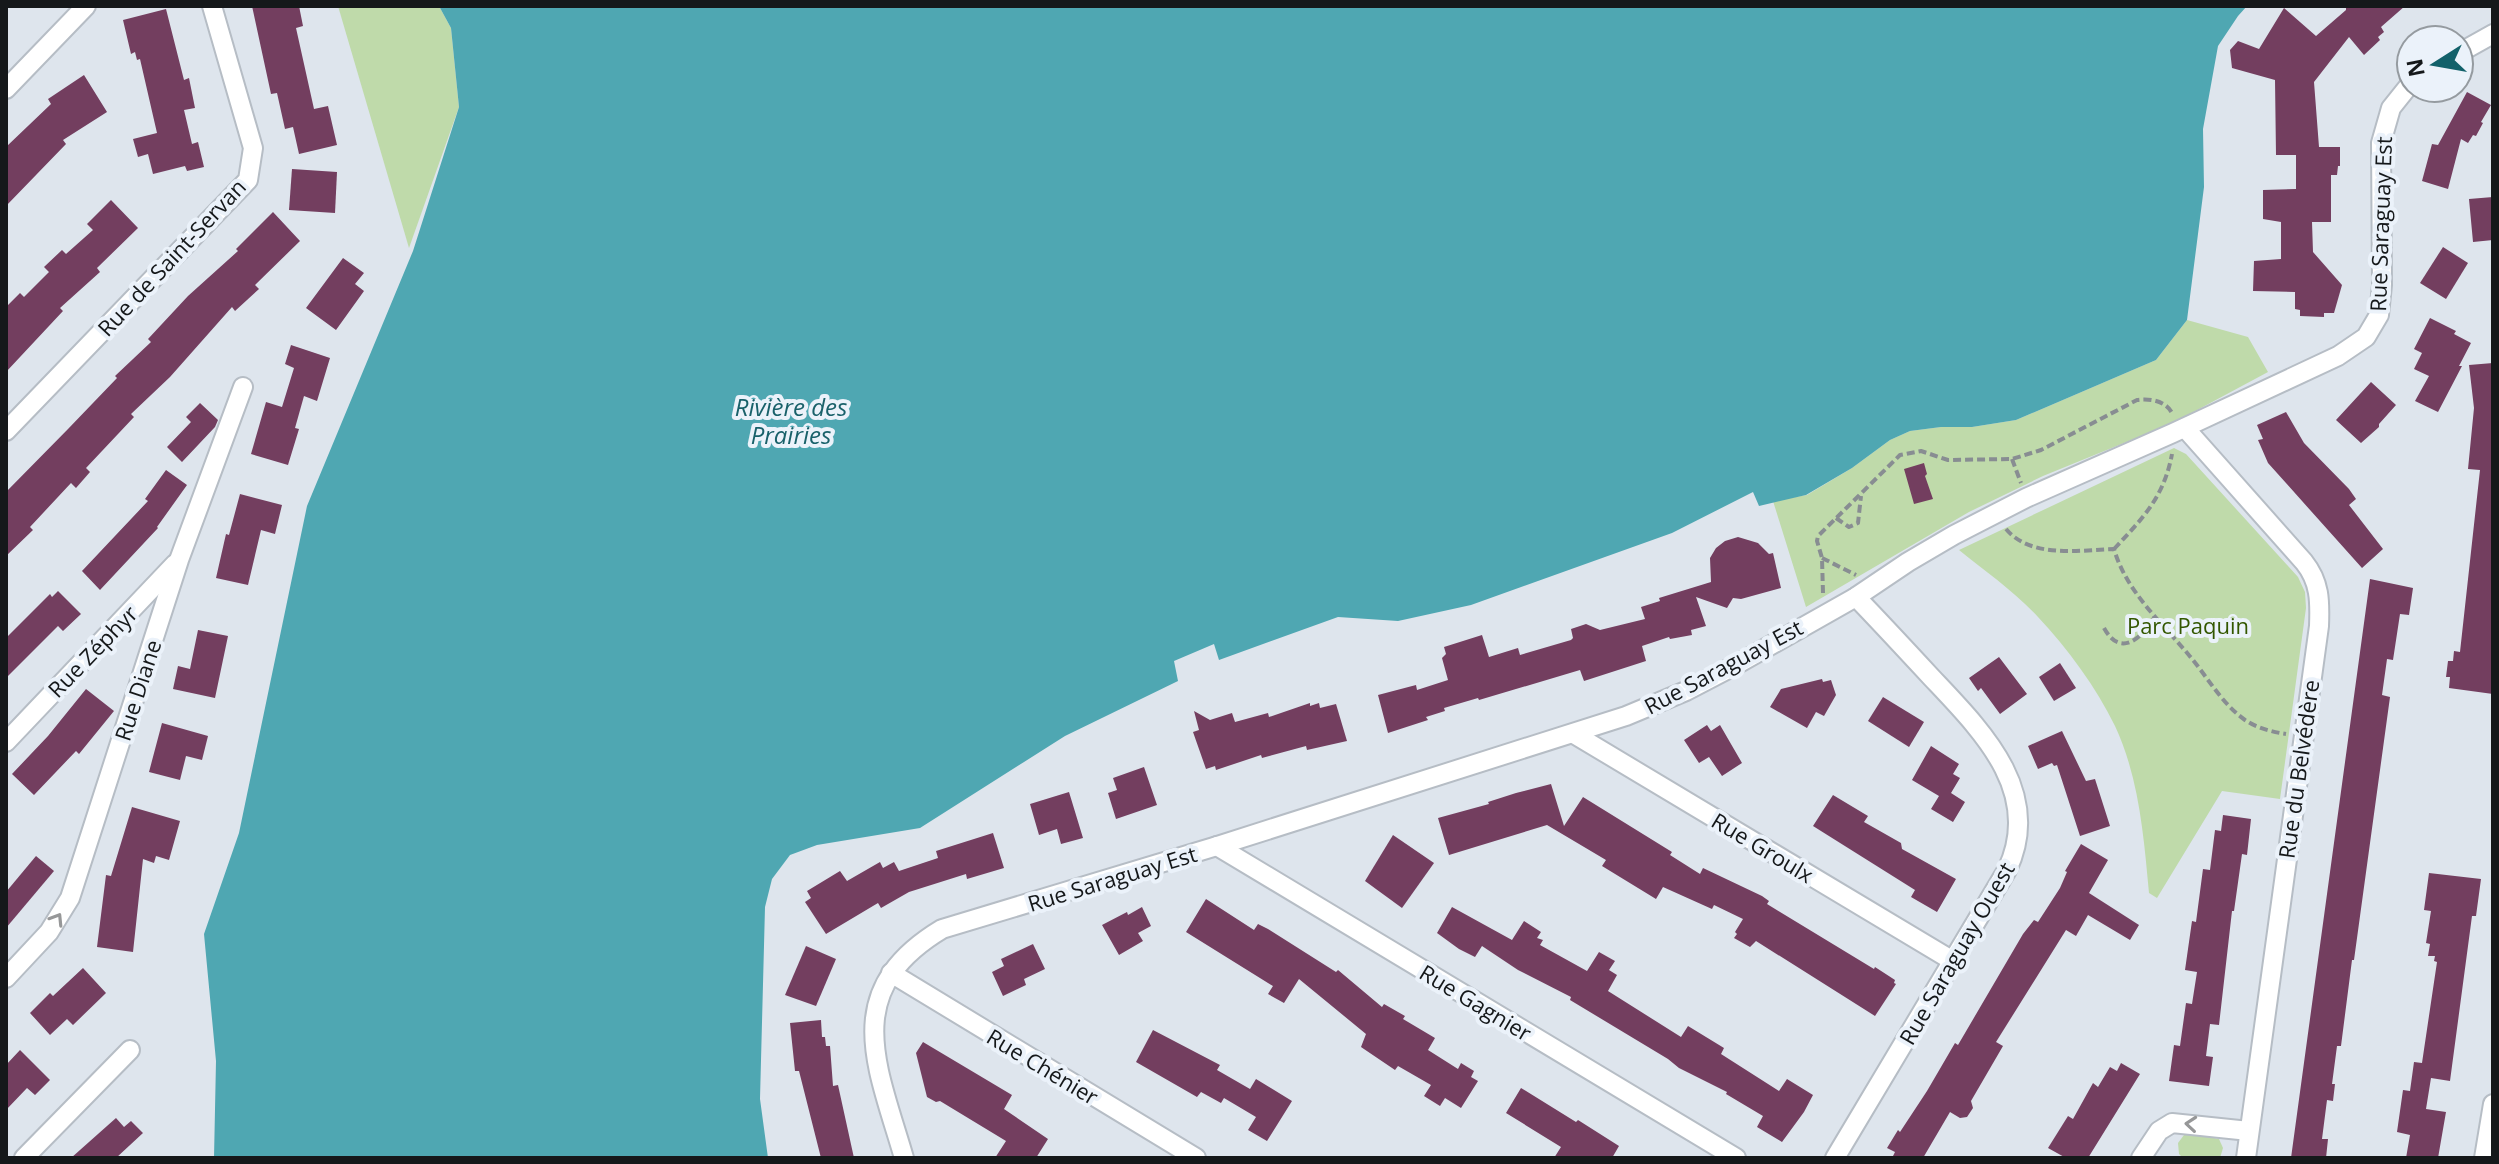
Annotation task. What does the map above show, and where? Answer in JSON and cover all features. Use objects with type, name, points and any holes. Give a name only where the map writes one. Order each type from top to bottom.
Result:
[{"type":"street","points":[[6,89],[86,6]]},
{"type":"street","name":"Rue de Saint-Servan","points":[[6,431],[248,180],[253,148],[212,6]]},
{"type":"street","points":[[2475,44],[2493,34]]},
{"type":"street","name":"Rue Saraguay Est","points":[[904,1158],[875,1053],[873,1026],[891,973],[903,958],[942,929],[1217,846],[1626,716],[1686,691],[1856,597],[1946,540],[2026,498],[2338,356],[2366,337],[2374,326],[2381,303],[2381,143],[2395,103]]},
{"type":"street","name":"Rue Diane","points":[[6,978],[49,932],[70,898],[179,560],[243,387]]},
{"type":"street","name":"Rue du Belvédère","points":[[2179,430],[2304,562],[2319,592],[2319,626],[2246,1158]]},
{"type":"street","name":"Rue Zéphyr","points":[[6,742],[179,560]]},
{"type":"street","name":"Rue Saraguay Ouest","points":[[1835,1158],[2014,855],[2019,818],[2015,796],[1994,748],[1856,597]]},
{"type":"street","name":"Rue Groulx","points":[[1574,734],[1953,961]]},
{"type":"street","name":"Rue Gagnier","points":[[1217,846],[1736,1158]]},
{"type":"street","name":"Rue Chénier","points":[[891,973],[1196,1158]]},
{"type":"street","points":[[24,1158],[130,1050]]},
{"type":"street","points":[[2484,1158],[2493,1104]]},
{"type":"street","points":[[2147,1156],[2159,1131],[2172,1123],[2249,1131]]},
{"type":"path","points":[[1824,613],[1818,536],[1900,455],[1921,451],[1948,460],[2012,459],[2041,450],[2137,400],[2153,400],[2169,408],[2172,413],[2179,430],[2162,490],[2144,517],[2114,549],[2051,550],[2010,534],[1994,515]]},
{"type":"path","points":[[1836,518],[1849,527],[1858,523],[1861,495]]},
{"type":"path","points":[[2114,549],[2130,583],[2236,713],[2261,728],[2303,736]]},
{"type":"path","points":[[1822,558],[1875,584]]},
{"type":"path","points":[[2104,628],[2112,639],[2126,643],[2141,636],[2155,616]]},
{"type":"green space","points":[[338,6],[439,6],[451,28],[459,107],[409,248]]},
{"type":"green space","points":[[2187,320],[2248,337],[2268,372],[2173,423],[2043,476],[1969,512],[1806,607],[1773,501],[1807,495],[1890,440],[1910,431],[1972,427],[2016,420],[2156,360]]},
{"type":"green space","name":"Parc Paquin","points":[[2174,448],[2186,454],[2298,577],[2305,592],[2306,608],[2280,799],[2222,791],[2157,898],[2149,893],[2139,808],[2130,766],[2107,711],[2081,669],[2038,617],[2010,590],[1959,550]]},
{"type":"green space","points":[[2189,1133],[2219,1139],[2223,1148],[2220,1158],[2183,1158],[2179,1154],[2178,1143]]},
{"type":"water","name":"Rivière des Prairies","points":[[439,6],[2247,6],[2218,46],[2203,129],[2204,187],[2187,320],[2156,360],[2016,420],[1972,427],[1910,431],[1890,440],[1852,468],[1806,495],[1759,506],[1753,492],[1672,533],[1471,605],[1398,621],[1338,617],[1219,660],[1214,644],[1174,661],[1178,681],[1065,736],[920,828],[817,845],[790,855],[772,879],[765,907],[760,1099],[768,1158],[214,1158],[216,1061],[204,934],[239,833],[307,506],[413,251],[459,107],[451,28]]},
{"type":"building","points":[[252,6],[299,6],[303,26],[296,28],[314,109],[328,106],[337,145],[299,154],[293,127],[285,129],[277,93],[271,94]]},
{"type":"building","points":[[2346,6],[2405,6],[2381,27],[2384,32],[2378,37],[2380,40],[2364,55],[2349,37],[2314,82],[2319,147],[2340,147],[2340,166],[2337,175],[2331,175],[2331,222],[2312,222],[2313,252],[2342,285],[2334,313],[2324,313],[2324,317],[2300,316],[2300,310],[2295,309],[2295,292],[2253,291],[2254,261],[2281,259],[2281,222],[2263,219],[2263,190],[2296,189],[2296,155],[2276,155],[2275,80],[2232,68],[2230,50],[2238,41],[2259,49],[2284,8],[2316,36],[2346,10]]},
{"type":"building","points":[[166,9],[184,80],[189,78],[195,108],[184,110],[192,144],[198,142],[204,167],[187,171],[185,166],[153,174],[148,154],[138,157],[133,139],[157,133],[140,59],[137,60],[135,52],[131,54],[123,20]]},
{"type":"building","points":[[84,75],[107,112],[63,140],[66,144],[6,206],[6,147],[51,104],[48,99]]},
{"type":"building","points":[[2475,96],[2491,105],[2476,136],[2473,135],[2468,143],[2461,139],[2448,189],[2422,181],[2432,144],[2438,145],[2460,104],[2475,104]]},
{"type":"building","points":[[292,169],[337,172],[335,213],[289,210]]},
{"type":"building","points":[[2493,197],[2493,240],[2473,242],[2469,199]]},
{"type":"building","points":[[111,200],[138,228],[97,268],[100,272],[60,308],[63,311],[6,372],[6,307],[20,293],[24,297],[49,272],[44,267],[62,250],[66,254],[93,230],[87,224]]},
{"type":"building","points":[[273,212],[300,241],[255,285],[259,289],[235,311],[232,307],[170,377],[131,414],[134,417],[86,468],[90,472],[76,488],[71,483],[30,527],[33,530],[6,556],[6,492],[151,342],[148,339],[188,296],[238,251],[236,249]]},
{"type":"building","points":[[2443,247],[2468,263],[2446,299],[2420,283]]},
{"type":"building","points":[[343,258],[364,273],[355,284],[364,291],[336,330],[306,308]]},
{"type":"building","points":[[2430,318],[2456,331],[2454,334],[2471,343],[2438,412],[2415,401],[2429,376],[2414,369],[2422,353],[2414,349]]},
{"type":"building","points":[[291,345],[330,358],[317,401],[304,396],[295,428],[299,429],[288,465],[251,454],[266,402],[282,407],[294,368],[285,364]]},
{"type":"building","points":[[2493,363],[2493,694],[2449,688],[2450,677],[2446,677],[2448,661],[2453,661],[2454,651],[2460,652],[2480,470],[2468,469],[2474,408],[2469,365]]},
{"type":"building","points":[[2371,382],[2396,405],[2379,427],[2361,443],[2336,420]]},
{"type":"building","points":[[200,403],[218,420],[182,462],[167,447],[191,422],[186,417]]},
{"type":"building","points":[[2286,412],[2304,443],[2349,489],[2356,499],[2349,505],[2383,549],[2362,568],[2268,463],[2258,440],[2263,439],[2257,425]]},
{"type":"building","points":[[1924,463],[1933,499],[1914,504],[1904,469]]},
{"type":"building","points":[[166,470],[187,485],[158,528],[100,590],[82,571],[148,501],[145,499]]},
{"type":"building","points":[[240,494],[282,505],[275,534],[261,530],[248,585],[216,578],[226,534],[229,535]]},
{"type":"building","points":[[1738,537],[1758,543],[1769,554],[1773,553],[1781,588],[1741,599],[1733,598],[1727,608],[1696,597],[1706,626],[1691,630],[1692,635],[1669,637],[1642,646],[1646,661],[1584,681],[1580,670],[1478,698],[1444,708],[1445,711],[1426,717],[1428,720],[1388,733],[1378,695],[1416,685],[1417,690],[1448,680],[1442,658],[1446,654],[1444,647],[1482,635],[1489,657],[1518,648],[1520,655],[1571,640],[1571,629],[1586,624],[1600,630],[1645,619],[1641,607],[1660,601],[1659,598],[1711,582],[1710,558],[1716,548]]},
{"type":"building","points":[[2370,579],[2413,588],[2409,615],[2400,614],[2393,660],[2387,659],[2382,695],[2390,697],[2341,1046],[2337,1046],[2333,1101],[2327,1100],[2322,1139],[2328,1139],[2326,1158],[2291,1158]]},
{"type":"building","points":[[58,591],[81,614],[63,631],[58,626],[6,678],[6,638],[50,594],[52,597]]},
{"type":"building","points":[[198,630],[228,636],[215,698],[173,689],[178,666],[190,669]]},
{"type":"building","points":[[1999,657],[2027,694],[2000,714],[1981,688],[1978,691],[1969,678]]},
{"type":"building","points":[[2060,663],[2076,688],[2054,701],[2039,677]]},
{"type":"building","points":[[1822,679],[1823,682],[1831,680],[1836,695],[1824,716],[1816,712],[1807,728],[1770,707],[1781,689]]},
{"type":"building","points":[[86,689],[114,711],[79,754],[76,751],[34,795],[12,774]]},
{"type":"building","points":[[1883,697],[1924,722],[1909,747],[1868,721]]},
{"type":"building","points":[[1310,703],[1310,706],[1319,703],[1320,708],[1336,704],[1347,741],[1307,750],[1306,746],[1262,758],[1261,755],[1216,770],[1215,766],[1206,769],[1193,732],[1199,730],[1194,711],[1210,720],[1232,713],[1235,722],[1268,713],[1269,717]]},
{"type":"building","points":[[162,723],[208,736],[202,760],[186,756],[180,780],[149,772]]},
{"type":"building","points":[[1707,725],[1711,731],[1720,725],[1742,763],[1722,776],[1709,757],[1699,763],[1684,740]]},
{"type":"building","points":[[2062,731],[2086,781],[2095,779],[2110,826],[2080,836],[2057,765],[2052,763],[2038,769],[2028,746]]},
{"type":"building","points":[[1931,746],[1959,764],[1953,774],[1960,778],[1951,793],[1965,802],[1953,822],[1931,809],[1939,796],[1912,780]]},
{"type":"building","points":[[1144,767],[1157,805],[1116,819],[1108,793],[1117,790],[1113,778]]},
{"type":"building","points":[[1551,784],[1564,826],[1583,797],[1672,852],[1670,855],[1700,874],[1703,868],[1762,896],[1769,901],[1767,904],[1875,967],[1895,980],[1896,984],[1875,1016],[1756,941],[1750,947],[1734,938],[1743,919],[1663,887],[1656,899],[1602,866],[1606,860],[1547,825],[1449,855],[1438,818]]},
{"type":"building","points":[[1069,792],[1083,838],[1061,844],[1057,829],[1039,835],[1030,804]]},
{"type":"building","points":[[1833,795],[1868,816],[1864,822],[1901,843],[1902,849],[1956,879],[1937,912],[1911,897],[1915,890],[1813,826]]},
{"type":"building","points":[[132,807],[180,821],[169,860],[156,856],[154,863],[143,859],[133,952],[97,947],[106,875],[111,876]]},
{"type":"building","points":[[2223,815],[2251,819],[2247,855],[2242,854],[2232,911],[2219,1025],[2210,1024],[2206,1056],[2213,1057],[2209,1086],[2169,1081],[2174,1045],[2180,1046],[2186,1003],[2192,1004],[2197,972],[2185,970],[2192,921],[2196,922],[2203,869],[2210,870],[2215,830],[2221,831]]},
{"type":"building","points":[[993,833],[1004,868],[967,879],[966,874],[909,892],[881,908],[878,903],[826,934],[805,902],[811,898],[807,891],[840,871],[847,881],[880,862],[883,868],[894,862],[899,871],[938,858],[936,851]]},
{"type":"building","points":[[1393,835],[1434,863],[1402,908],[1365,881]]},
{"type":"building","points":[[2081,844],[2108,860],[2089,893],[2139,925],[2130,940],[2088,915],[2076,936],[2066,930],[1996,1042],[2003,1046],[1971,1101],[1973,1108],[1967,1117],[1960,1118],[1950,1112],[1923,1158],[1892,1158],[1895,1152],[1887,1148],[1927,1091],[1955,1043],[1958,1045],[2023,934],[2034,920],[2038,922],[2060,888],[2065,871]]},
{"type":"building","points":[[36,856],[54,871],[6,928],[6,892]]},
{"type":"building","points":[[2429,873],[2481,879],[2476,916],[2472,916],[2450,1081],[2431,1078],[2426,1109],[2446,1112],[2438,1158],[2406,1158],[2410,1135],[2397,1132],[2403,1090],[2410,1091],[2414,1062],[2422,1063],[2437,962],[2434,961],[2435,956],[2428,956],[2430,944],[2426,943],[2431,911],[2424,910]]},
{"type":"building","points":[[1206,899],[1254,930],[1258,924],[1336,972],[1338,970],[1382,1007],[1384,1004],[1405,1016],[1403,1019],[1435,1038],[1428,1050],[1458,1069],[1461,1063],[1474,1071],[1471,1077],[1478,1081],[1461,1108],[1445,1098],[1440,1106],[1424,1096],[1431,1085],[1398,1066],[1395,1070],[1361,1047],[1366,1034],[1299,979],[1284,1003],[1268,994],[1273,986],[1186,932]]},
{"type":"building","points":[[1142,907],[1151,926],[1138,933],[1143,941],[1119,955],[1102,925]]},
{"type":"building","points":[[1452,907],[1512,940],[1524,921],[1541,932],[1537,938],[1543,940],[1540,945],[1587,971],[1599,952],[1615,961],[1609,970],[1617,975],[1608,991],[1681,1037],[1688,1026],[1724,1048],[1721,1054],[1779,1091],[1787,1079],[1813,1095],[1804,1112],[1782,1142],[1757,1127],[1763,1116],[1727,1092],[1679,1068],[1570,1000],[1571,997],[1518,970],[1482,946],[1475,957],[1459,949],[1437,933]]},
{"type":"building","points":[[1033,944],[1045,969],[1024,979],[1026,985],[1003,996],[992,972],[1004,966],[1001,959]]},
{"type":"building","points":[[806,946],[836,959],[816,1006],[785,995]]},
{"type":"building","points":[[83,968],[106,993],[73,1025],[67,1019],[50,1035],[30,1013]]},
{"type":"building","points":[[821,1020],[822,1037],[825,1037],[826,1046],[830,1046],[833,1086],[838,1085],[854,1158],[821,1158],[799,1071],[795,1071],[790,1023]]},
{"type":"building","points":[[1153,1030],[1220,1065],[1217,1070],[1250,1089],[1256,1079],[1292,1101],[1267,1141],[1248,1130],[1256,1117],[1224,1098],[1221,1103],[1201,1092],[1197,1097],[1136,1062]]},
{"type":"building","points":[[923,1042],[1012,1095],[1004,1109],[1048,1139],[1036,1158],[995,1158],[1006,1141],[940,1101],[927,1097],[916,1053]]},
{"type":"building","points":[[20,1050],[50,1080],[35,1095],[27,1088],[6,1110],[6,1065]]},
{"type":"building","points":[[2121,1063],[2140,1074],[2088,1158],[2066,1158],[2048,1148],[2068,1116],[2073,1119],[2093,1083],[2098,1087],[2110,1067],[2117,1071]]},
{"type":"building","points":[[1521,1088],[1619,1146],[1612,1158],[1554,1158],[1561,1147],[1506,1113]]},
{"type":"building","points":[[116,1118],[124,1127],[131,1121],[143,1133],[116,1158],[71,1158]]}]
